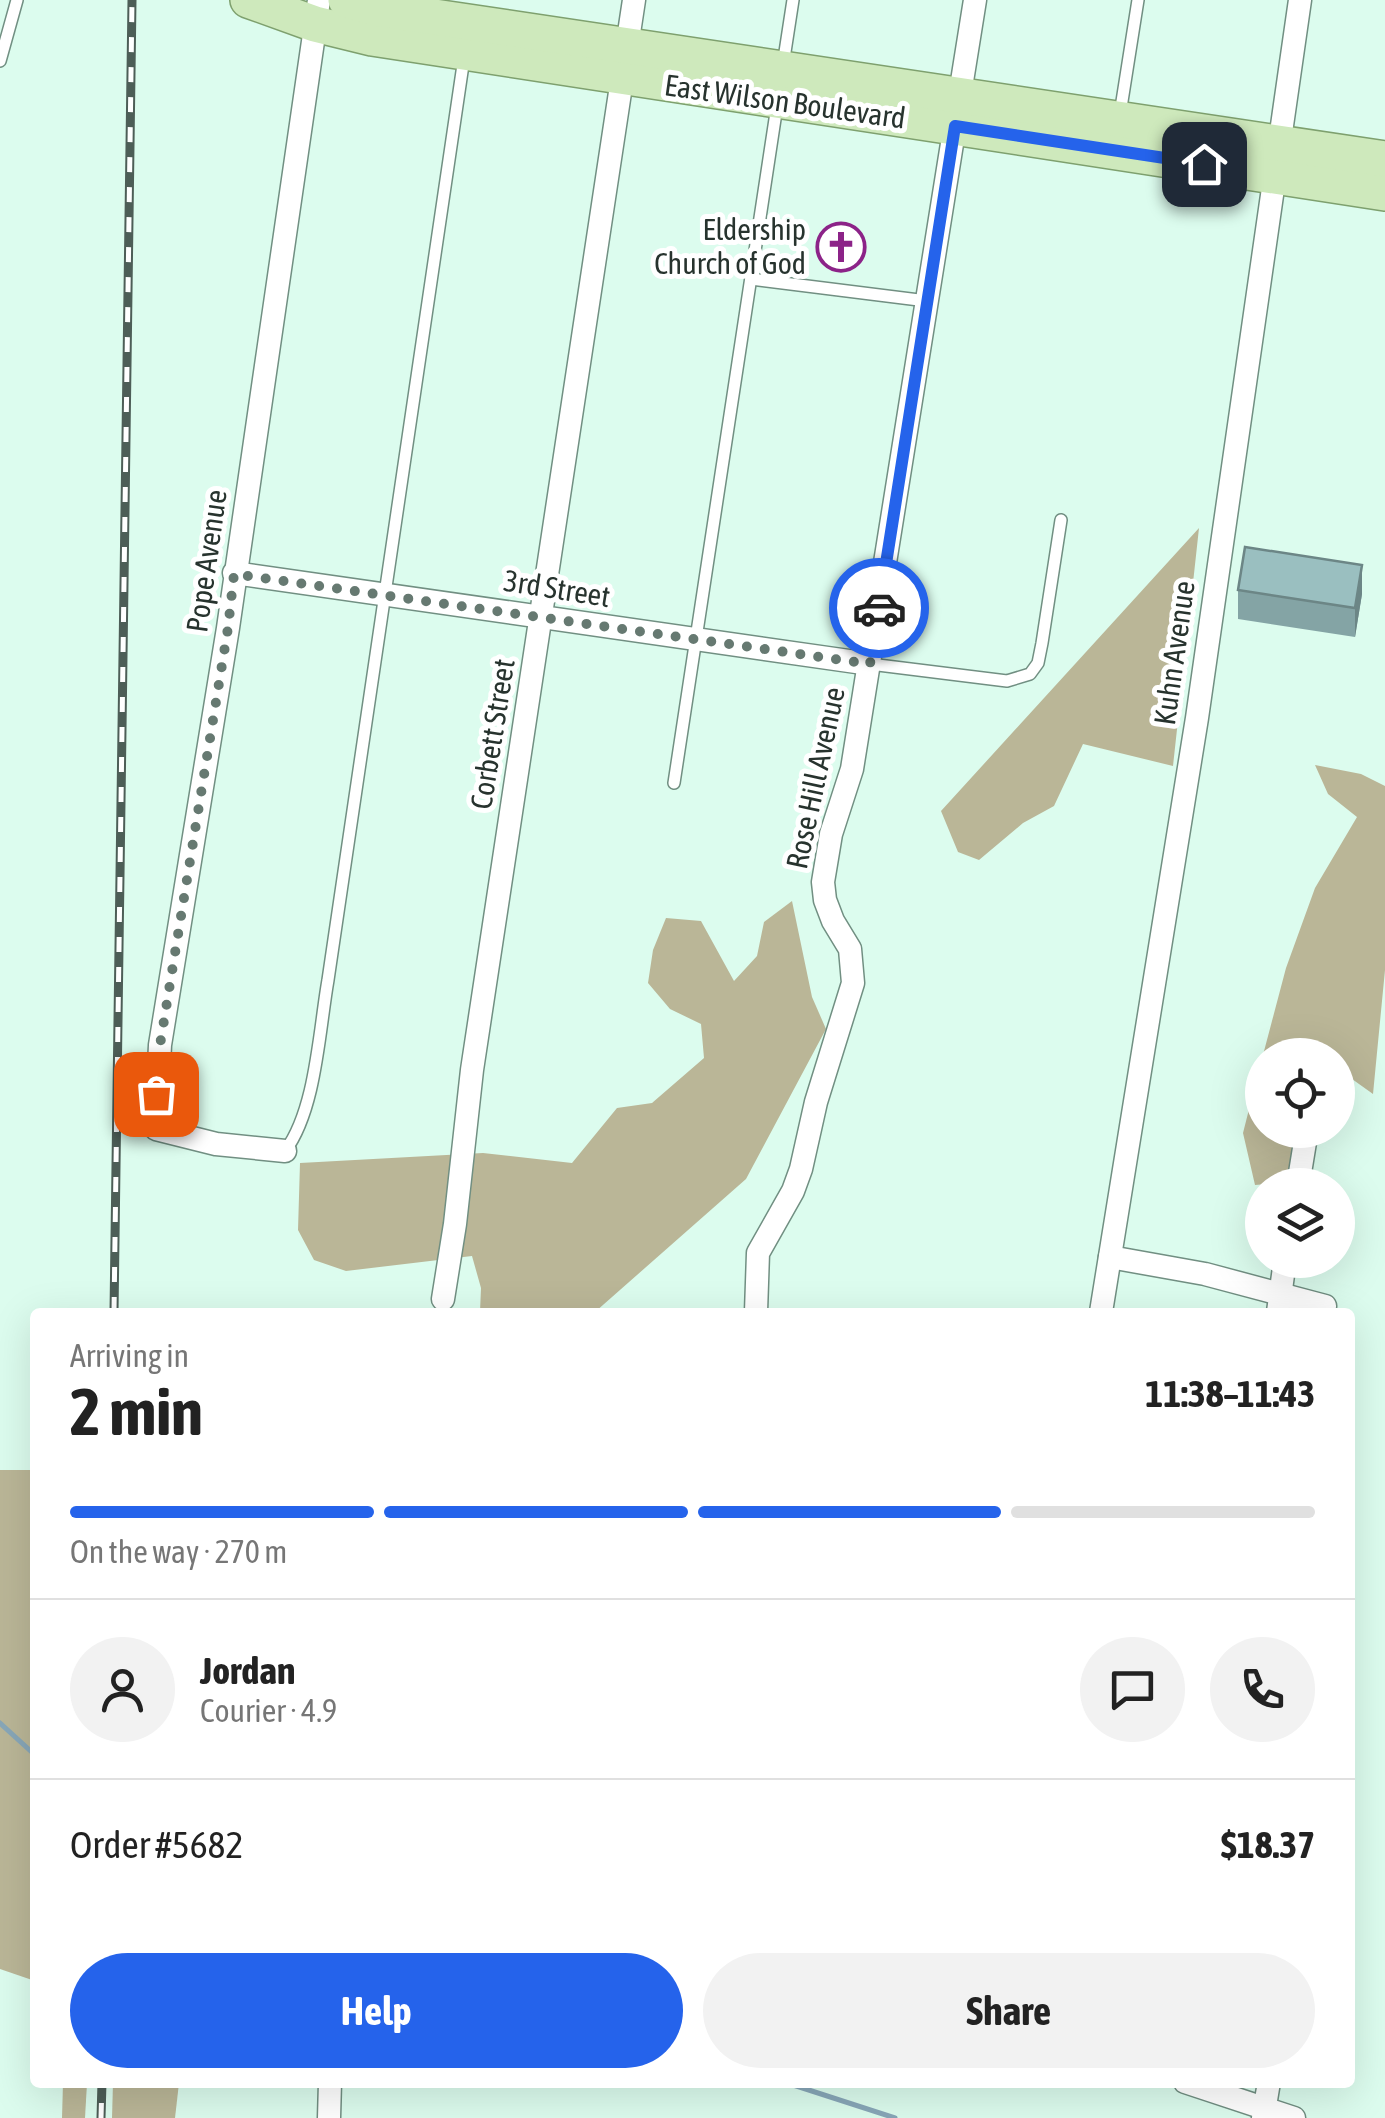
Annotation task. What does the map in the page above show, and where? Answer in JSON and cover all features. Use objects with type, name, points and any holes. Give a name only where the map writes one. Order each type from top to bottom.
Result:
[{"type":"main road","name":"East Wilson Boulevard","points":[[248,0],[317,12],[372,38],[471,28]]},
{"type":"main road","name":"East Wilson Boulevard","points":[[346,0],[625,62],[1277,159],[1385,160]]},
{"type":"main road","name":"East Wilson Boulevard","points":[[958,110],[1120,120],[1277,159],[1385,193]]},
{"type":"street","name":"Corbett Street","points":[[444,1299],[472,1070],[634,0]]},
{"type":"street","name":"Rose Hill Avenue","points":[[756,1308],[758,1253],[801,1169],[816,1102],[853,982],[850,949],[833,921],[824,882],[831,834],[852,769],[870,664],[974,0]]},
{"type":"street","name":"Kuhn Avenue","points":[[1102,1308],[1196,718],[1300,0]]},
{"type":"street","name":"Pope Avenue","points":[[285,1152],[216,1144],[156,1129],[160,1045],[228,628],[317,12]]},
{"type":"street","name":"3rd Street","points":[[234,574],[870,664]]},
{"type":"street","points":[[1110,1258],[1205,1274],[1278,1303],[1325,1306]]},
{"type":"street","points":[[1278,1303],[1282,1278]]},
{"type":"street","points":[[328,2118],[330,2088]]},
{"type":"street","points":[[1200,2088],[1264,2113],[1294,2118]]},
{"type":"street","points":[[1264,2113],[1267,2088]]},
{"type":"lane","points":[[0,61],[18,0]]},
{"type":"lane","points":[[674,784],[793,0]]},
{"type":"lane","points":[[1120,120],[1138,0]]},
{"type":"lane","points":[[285,1152],[296,1137],[314,1066],[471,28]]},
{"type":"lane","points":[[751,279],[928,301]]},
{"type":"lane","points":[[870,664],[1008,681],[1030,674],[1038,663],[1042,644],[1060,520]]},
{"type":"shaded area","points":[[1199,528],[1173,766],[1083,744],[1054,806],[1023,823],[979,860],[958,852],[941,811]]},
{"type":"shaded area","points":[[1315,765],[1361,774],[1385,786],[1385,970],[1373,1094],[1355,1081],[1355,1038],[1267,1038],[1286,968],[1315,888],[1357,817],[1328,794]]},
{"type":"shaded area","points":[[792,901],[812,997],[826,1029],[746,1179],[600,1308],[480,1308],[481,1288],[472,1256],[346,1271],[314,1260],[298,1230],[300,1163],[483,1153],[572,1163],[617,1108],[652,1103],[704,1058],[701,1024],[670,1009],[648,983],[653,950],[666,918],[701,921],[734,981],[757,956],[764,922]]},
{"type":"shaded area","points":[[1246,1148],[1294,1148],[1290,1168],[1251,1168]]},
{"type":"shaded area","points":[[0,1470],[30,1470],[30,1979],[0,1969]]},
{"type":"shaded area","points":[[63,2088],[87,2088],[85,2118],[62,2118]]},
{"type":"shaded area","points":[[113,2088],[178,2088],[175,2118],[112,2118]]},
{"type":"building","points":[[1245,547],[1362,565],[1355,608],[1238,590]]},
{"type":"waterway","points":[[0,1723],[30,1750]]},
{"type":"waterway","points":[[802,2088],[895,2118]]},
{"type":"railway","points":[[114,1308],[132,0]]},
{"type":"railway","points":[[101,2118],[102,2088]]},
{"type":"way so far","points":[[156,1094],[160,1045],[234,574],[870,664],[879,608]]},
{"type":"place","name":"Eldership Church of God","points":[[841,247]]},
{"type":"route","points":[[879,608],[955,126],[1204,164]]}]
